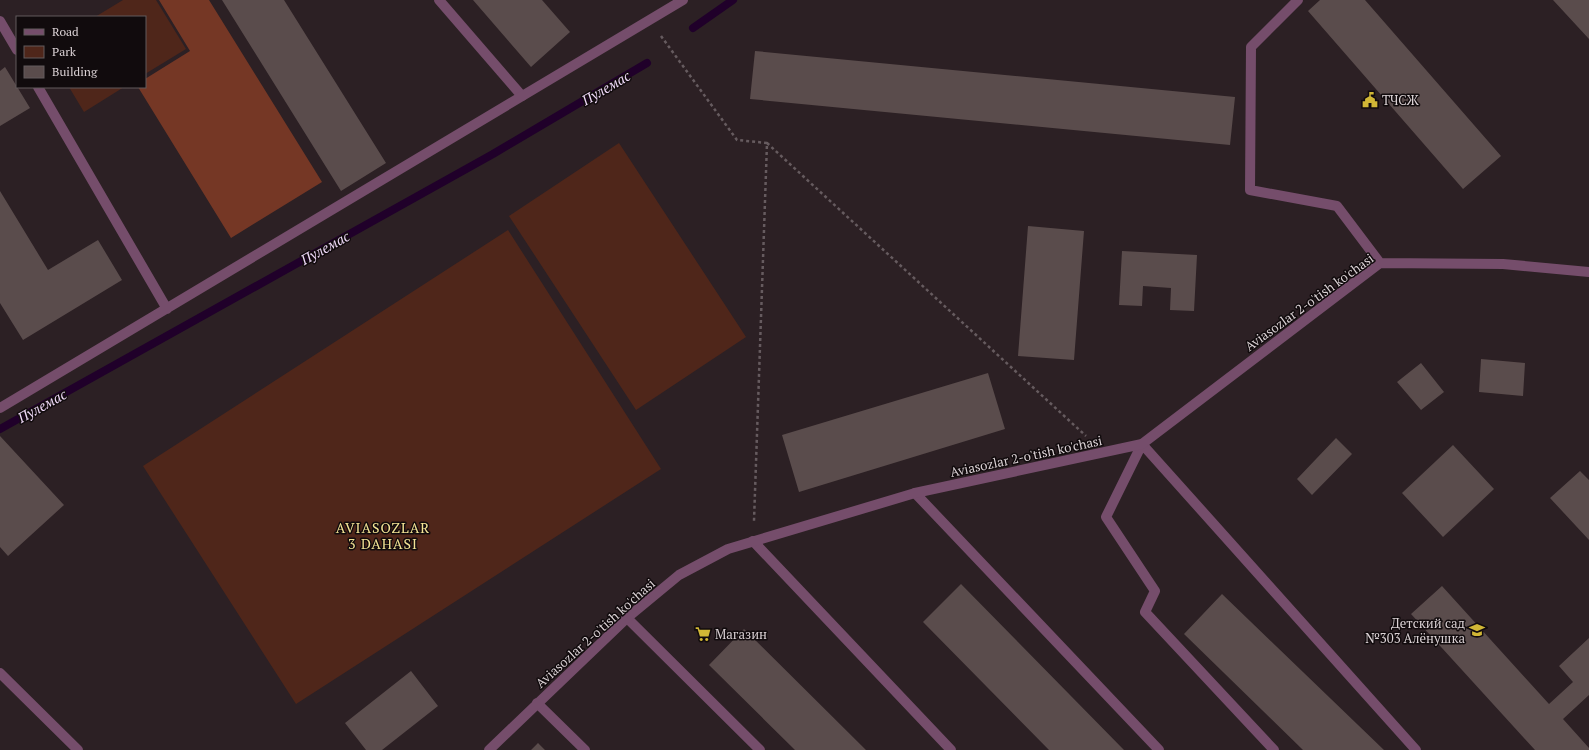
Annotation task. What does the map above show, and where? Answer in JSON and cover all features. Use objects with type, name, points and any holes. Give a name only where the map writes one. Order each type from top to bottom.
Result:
[{"type":"street","points":[[439,0],[522,96]]},
{"type":"street","points":[[0,408],[683,0]]},
{"type":"street","points":[[1298,0],[1251,47],[1250,190],[1337,206],[1380,263]]},
{"type":"street","points":[[0,21],[16,48]]},
{"type":"street","points":[[39,88],[167,309]]},
{"type":"street","name":"Aviasozlar 2-o'tish ko'chasi","points":[[489,750],[627,618],[679,575],[728,549],[915,493],[1142,444],[1380,263],[1503,264],[1589,272]]},
{"type":"street","points":[[1274,750],[1145,612],[1155,591],[1106,517],[1142,444],[1416,750]]},
{"type":"street","points":[[915,493],[1159,750]]},
{"type":"street","points":[[753,541],[951,750]]},
{"type":"street","points":[[627,618],[760,750]]},
{"type":"street","points":[[0,673],[78,750]]},
{"type":"street","points":[[537,703],[585,750]]},
{"type":"path","points":[[657,30],[737,140],[767,142],[1104,453]]},
{"type":"path","points":[[753,541],[767,142]]},
{"type":"green space","points":[[123,0],[156,0],[186,49],[146,73],[146,16],[97,16]]},
{"type":"green space","points":[[70,88],[122,88],[84,112]]},
{"type":"green space","points":[[619,143],[746,337],[636,410],[509,216]]},
{"type":"green space","points":[[508,230],[661,469],[296,704],[143,466]]},
{"type":"shaded area","points":[[159,0],[209,0],[322,182],[231,238],[139,88],[146,88],[146,78],[190,51]]},
{"type":"building","points":[[222,0],[284,0],[386,163],[341,191]]},
{"type":"building","points":[[473,0],[542,0],[570,32],[531,67]]},
{"type":"building","points":[[1320,0],[1365,0],[1501,156],[1463,189],[1308,11]]},
{"type":"building","points":[[1553,0],[1589,0],[1589,39]]},
{"type":"building","points":[[755,51],[1235,97],[1230,145],[750,99]]},
{"type":"building","points":[[5,67],[16,85],[16,88],[18,88],[30,108],[0,126],[0,71]]},
{"type":"building","points":[[0,191],[48,270],[98,240],[122,280],[23,340],[0,303]]},
{"type":"building","points":[[1028,226],[1084,231],[1074,360],[1018,356]]},
{"type":"building","points":[[1122,251],[1197,255],[1194,311],[1170,310],[1171,288],[1143,286],[1142,306],[1119,305]]},
{"type":"building","points":[[1481,359],[1525,363],[1523,396],[1479,392]]},
{"type":"building","points":[[1421,363],[1444,392],[1421,410],[1397,382]]},
{"type":"building","points":[[988,373],[1005,429],[799,492],[782,435]]},
{"type":"building","points":[[0,436],[64,505],[8,556],[0,547]]},
{"type":"building","points":[[1336,438],[1352,454],[1312,495],[1297,479]]},
{"type":"building","points":[[1453,445],[1494,489],[1443,537],[1402,493]]},
{"type":"building","points":[[1580,471],[1589,480],[1589,540],[1550,498]]},
{"type":"building","points":[[961,584],[1124,750],[1049,750],[923,622]]},
{"type":"building","points":[[1442,586],[1549,704],[1573,682],[1559,666],[1589,638],[1589,695],[1563,719],[1589,748],[1589,750],[1535,750],[1411,614]]},
{"type":"building","points":[[1222,594],[1384,750],[1303,750],[1184,634]]},
{"type":"building","points":[[744,629],[866,750],[795,750],[709,665]]},
{"type":"building","points":[[411,671],[438,706],[382,750],[366,750],[345,723]]},
{"type":"building","points":[[538,743],[545,750],[531,750]]},
{"type":"waterway","name":"Пулемас","points":[[693,28],[733,0]]},
{"type":"waterway","name":"Пулемас","points":[[0,429],[493,154],[647,63]]},
{"type":"place","name":"ТЧСЖ","points":[[1370,100]]},
{"type":"place","name":"Детский сад №303 Алёнушка","points":[[1477,630]]},
{"type":"place","name":"Магазин","points":[[703,634]]},
{"type":"district","name":"AVIASOZLAR 3 DAHASI","points":[[383,536]]}]
